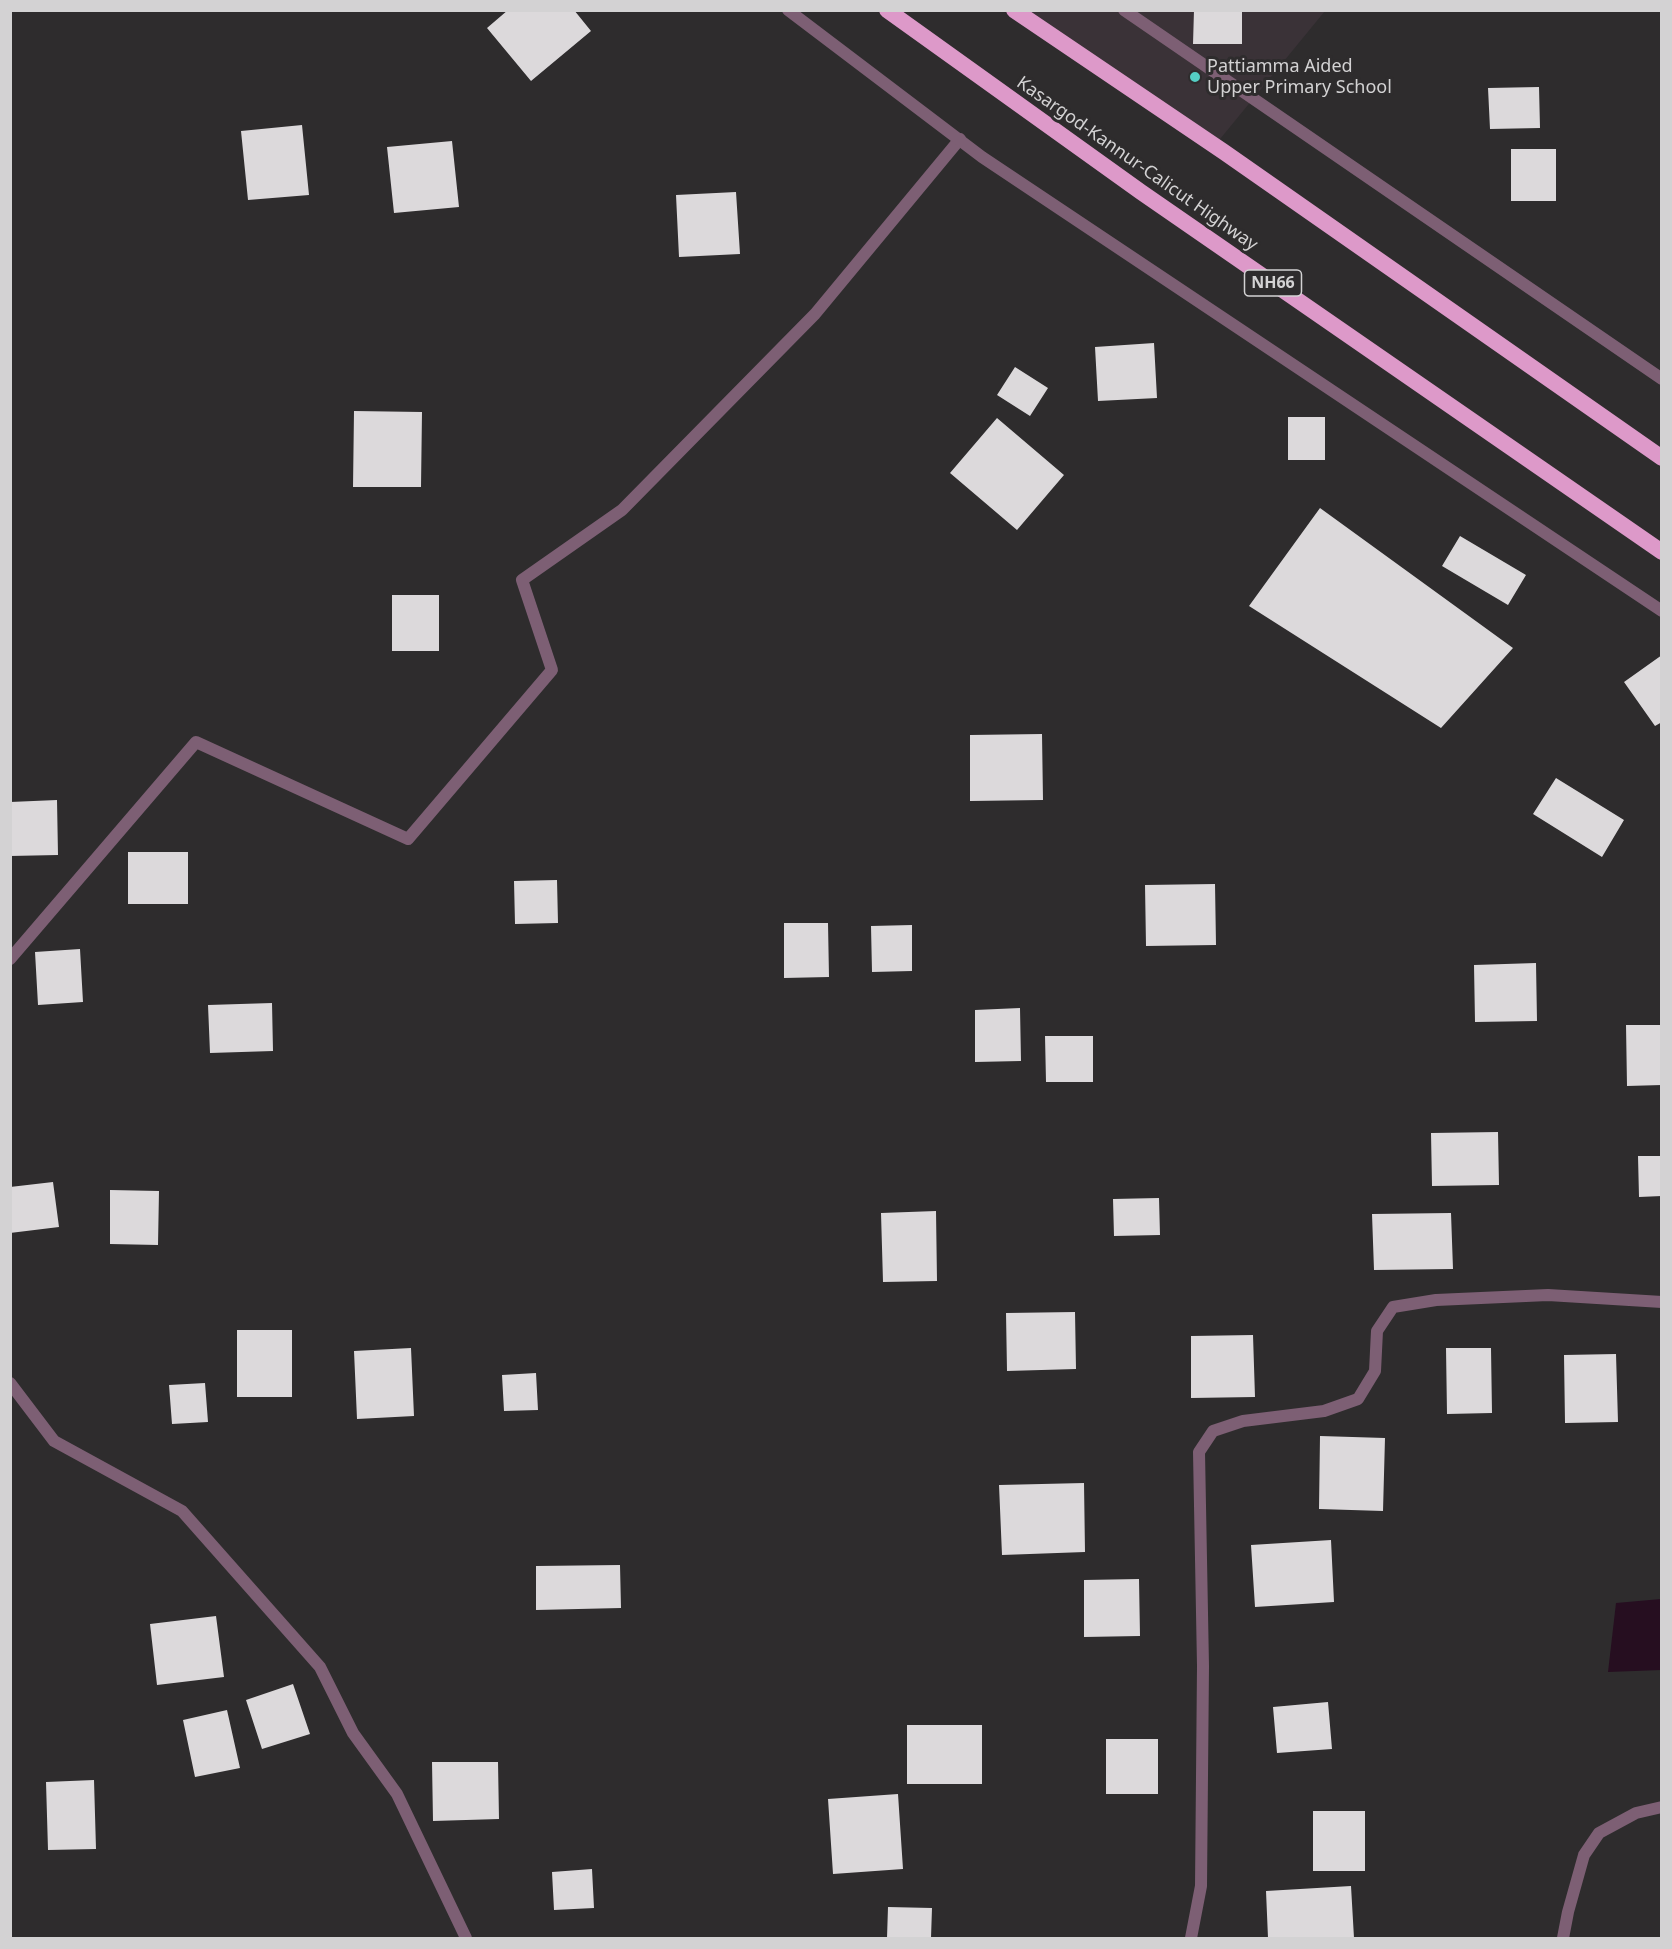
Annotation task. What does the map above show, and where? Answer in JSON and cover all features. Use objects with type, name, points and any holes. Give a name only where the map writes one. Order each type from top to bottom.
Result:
[{"type":"highway","name":"Kasargod-Kannur-Calicut Highway","points":[[887,10],[1141,192],[1662,552]]},
{"type":"highway","points":[[1014,10],[1224,152],[1662,458]]},
{"type":"street","points":[[788,10],[992,164],[1662,611]]},
{"type":"street","points":[[1124,10],[1662,380]]},
{"type":"street","points":[[10,959],[196,742],[408,839],[552,670],[522,580],[622,510],[815,314],[960,140]]},
{"type":"street","points":[[1191,1938],[1201,1886],[1203,1666],[1199,1452],[1213,1431],[1243,1421],[1324,1411],[1358,1399],[1375,1371],[1377,1330],[1393,1307],[1472,1297],[1548,1295],[1662,1302]]},
{"type":"street","points":[[10,1383],[54,1441],[182,1511],[320,1667],[353,1733],[397,1794],[466,1938]]},
{"type":"street","points":[[1563,1938],[1584,1855],[1599,1833],[1636,1813],[1662,1807]]},
{"type":"shaded area","name":"Pattiamma Aided Upper Primary School","points":[[1023,11],[1325,11],[1216,144]]},
{"type":"shaded area","points":[[1661,1599],[1661,1670],[1608,1672],[1616,1603]]},
{"type":"building","points":[[508,10],[574,10],[591,31],[531,81],[487,28]]},
{"type":"building","points":[[1194,10],[1242,10],[1242,44],[1193,44]]},
{"type":"building","points":[[1539,87],[1540,128],[1490,129],[1488,88]]},
{"type":"building","points":[[302,125],[309,195],[248,200],[241,131]]},
{"type":"building","points":[[452,141],[459,207],[394,213],[387,147]]},
{"type":"building","points":[[1511,149],[1556,149],[1556,201],[1511,201]]},
{"type":"building","points":[[736,192],[740,254],[679,257],[676,195]]},
{"type":"building","points":[[1154,343],[1157,398],[1098,401],[1095,347]]},
{"type":"building","points":[[1015,367],[1048,388],[1030,416],[997,395]]},
{"type":"building","points":[[354,411],[422,412],[421,487],[353,487]]},
{"type":"building","points":[[1288,417],[1325,417],[1325,460],[1288,460]]},
{"type":"building","points":[[997,418],[1064,475],[1017,530],[950,473]]},
{"type":"building","points":[[1320,508],[1513,648],[1441,728],[1249,606]]},
{"type":"building","points":[[1460,536],[1526,575],[1508,605],[1442,566]]},
{"type":"building","points":[[392,595],[439,595],[439,651],[392,651]]},
{"type":"building","points":[[1662,655],[1662,722],[1655,726],[1624,682]]},
{"type":"building","points":[[1042,734],[1043,800],[970,801],[970,735]]},
{"type":"building","points":[[1556,778],[1624,820],[1602,857],[1533,814]]},
{"type":"building","points":[[57,800],[58,855],[10,856],[10,802]]},
{"type":"building","points":[[128,852],[188,852],[188,904],[128,904]]},
{"type":"building","points":[[557,880],[558,923],[515,924],[514,881]]},
{"type":"building","points":[[1215,884],[1216,945],[1146,946],[1145,885]]},
{"type":"building","points":[[784,923],[828,923],[829,977],[784,978]]},
{"type":"building","points":[[912,925],[912,971],[872,972],[871,926]]},
{"type":"building","points":[[80,949],[83,1002],[38,1005],[35,952]]},
{"type":"building","points":[[1536,963],[1537,1021],[1475,1022],[1474,965]]},
{"type":"building","points":[[272,1003],[273,1051],[210,1053],[208,1005]]},
{"type":"building","points":[[1020,1008],[1021,1061],[975,1062],[975,1010]]},
{"type":"building","points":[[1626,1025],[1662,1025],[1662,1085],[1627,1086]]},
{"type":"building","points":[[1045,1036],[1093,1036],[1093,1082],[1046,1082]]},
{"type":"building","points":[[1498,1132],[1499,1185],[1432,1186],[1431,1133]]},
{"type":"building","points":[[1638,1156],[1662,1156],[1662,1196],[1639,1197]]},
{"type":"building","points":[[53,1182],[59,1227],[10,1233],[10,1187]]},
{"type":"building","points":[[110,1190],[159,1191],[158,1245],[110,1244]]},
{"type":"building","points":[[1159,1198],[1160,1235],[1114,1236],[1113,1199]]},
{"type":"building","points":[[936,1211],[937,1281],[883,1282],[881,1213]]},
{"type":"building","points":[[1451,1213],[1453,1269],[1374,1270],[1372,1214]]},
{"type":"building","points":[[1075,1312],[1076,1369],[1007,1371],[1006,1313]]},
{"type":"building","points":[[237,1330],[292,1330],[292,1397],[237,1397]]},
{"type":"building","points":[[1253,1335],[1255,1397],[1191,1398],[1191,1336]]},
{"type":"building","points":[[411,1348],[414,1416],[357,1419],[354,1351]]},
{"type":"building","points":[[1446,1348],[1491,1348],[1492,1413],[1447,1414]]},
{"type":"building","points":[[1616,1354],[1618,1422],[1565,1423],[1564,1355]]},
{"type":"building","points":[[536,1373],[538,1410],[504,1411],[502,1375]]},
{"type":"building","points":[[205,1383],[208,1422],[172,1424],[169,1385]]},
{"type":"building","points":[[1320,1436],[1385,1438],[1383,1511],[1319,1509]]},
{"type":"building","points":[[1084,1483],[1085,1552],[1002,1555],[999,1485]]},
{"type":"building","points":[[1331,1540],[1334,1602],[1255,1607],[1251,1545]]},
{"type":"building","points":[[620,1565],[621,1608],[536,1610],[536,1566]]},
{"type":"building","points":[[1139,1579],[1140,1636],[1084,1637],[1084,1580]]},
{"type":"building","points":[[216,1616],[224,1677],[157,1685],[150,1624]]},
{"type":"building","points":[[293,1684],[310,1734],[262,1749],[246,1700]]},
{"type":"building","points":[[1328,1702],[1332,1749],[1277,1753],[1273,1707]]},
{"type":"building","points":[[227,1710],[240,1768],[195,1777],[183,1720]]},
{"type":"building","points":[[907,1725],[982,1725],[982,1784],[907,1784]]},
{"type":"building","points":[[1106,1739],[1158,1739],[1158,1794],[1106,1794]]},
{"type":"building","points":[[432,1762],[498,1762],[499,1819],[433,1821]]},
{"type":"building","points":[[94,1780],[96,1849],[48,1850],[46,1782]]},
{"type":"building","points":[[898,1794],[903,1869],[833,1874],[828,1799]]},
{"type":"building","points":[[1313,1811],[1365,1811],[1365,1871],[1313,1871]]},
{"type":"building","points":[[592,1869],[594,1908],[554,1910],[552,1872]]},
{"type":"building","points":[[1351,1886],[1354,1938],[1268,1938],[1266,1891]]},
{"type":"building","points":[[888,1907],[932,1908],[931,1938],[887,1938]]},
{"type":"place","name":"Pattiamma Aided Upper Primary School","points":[[1195,77]]}]
